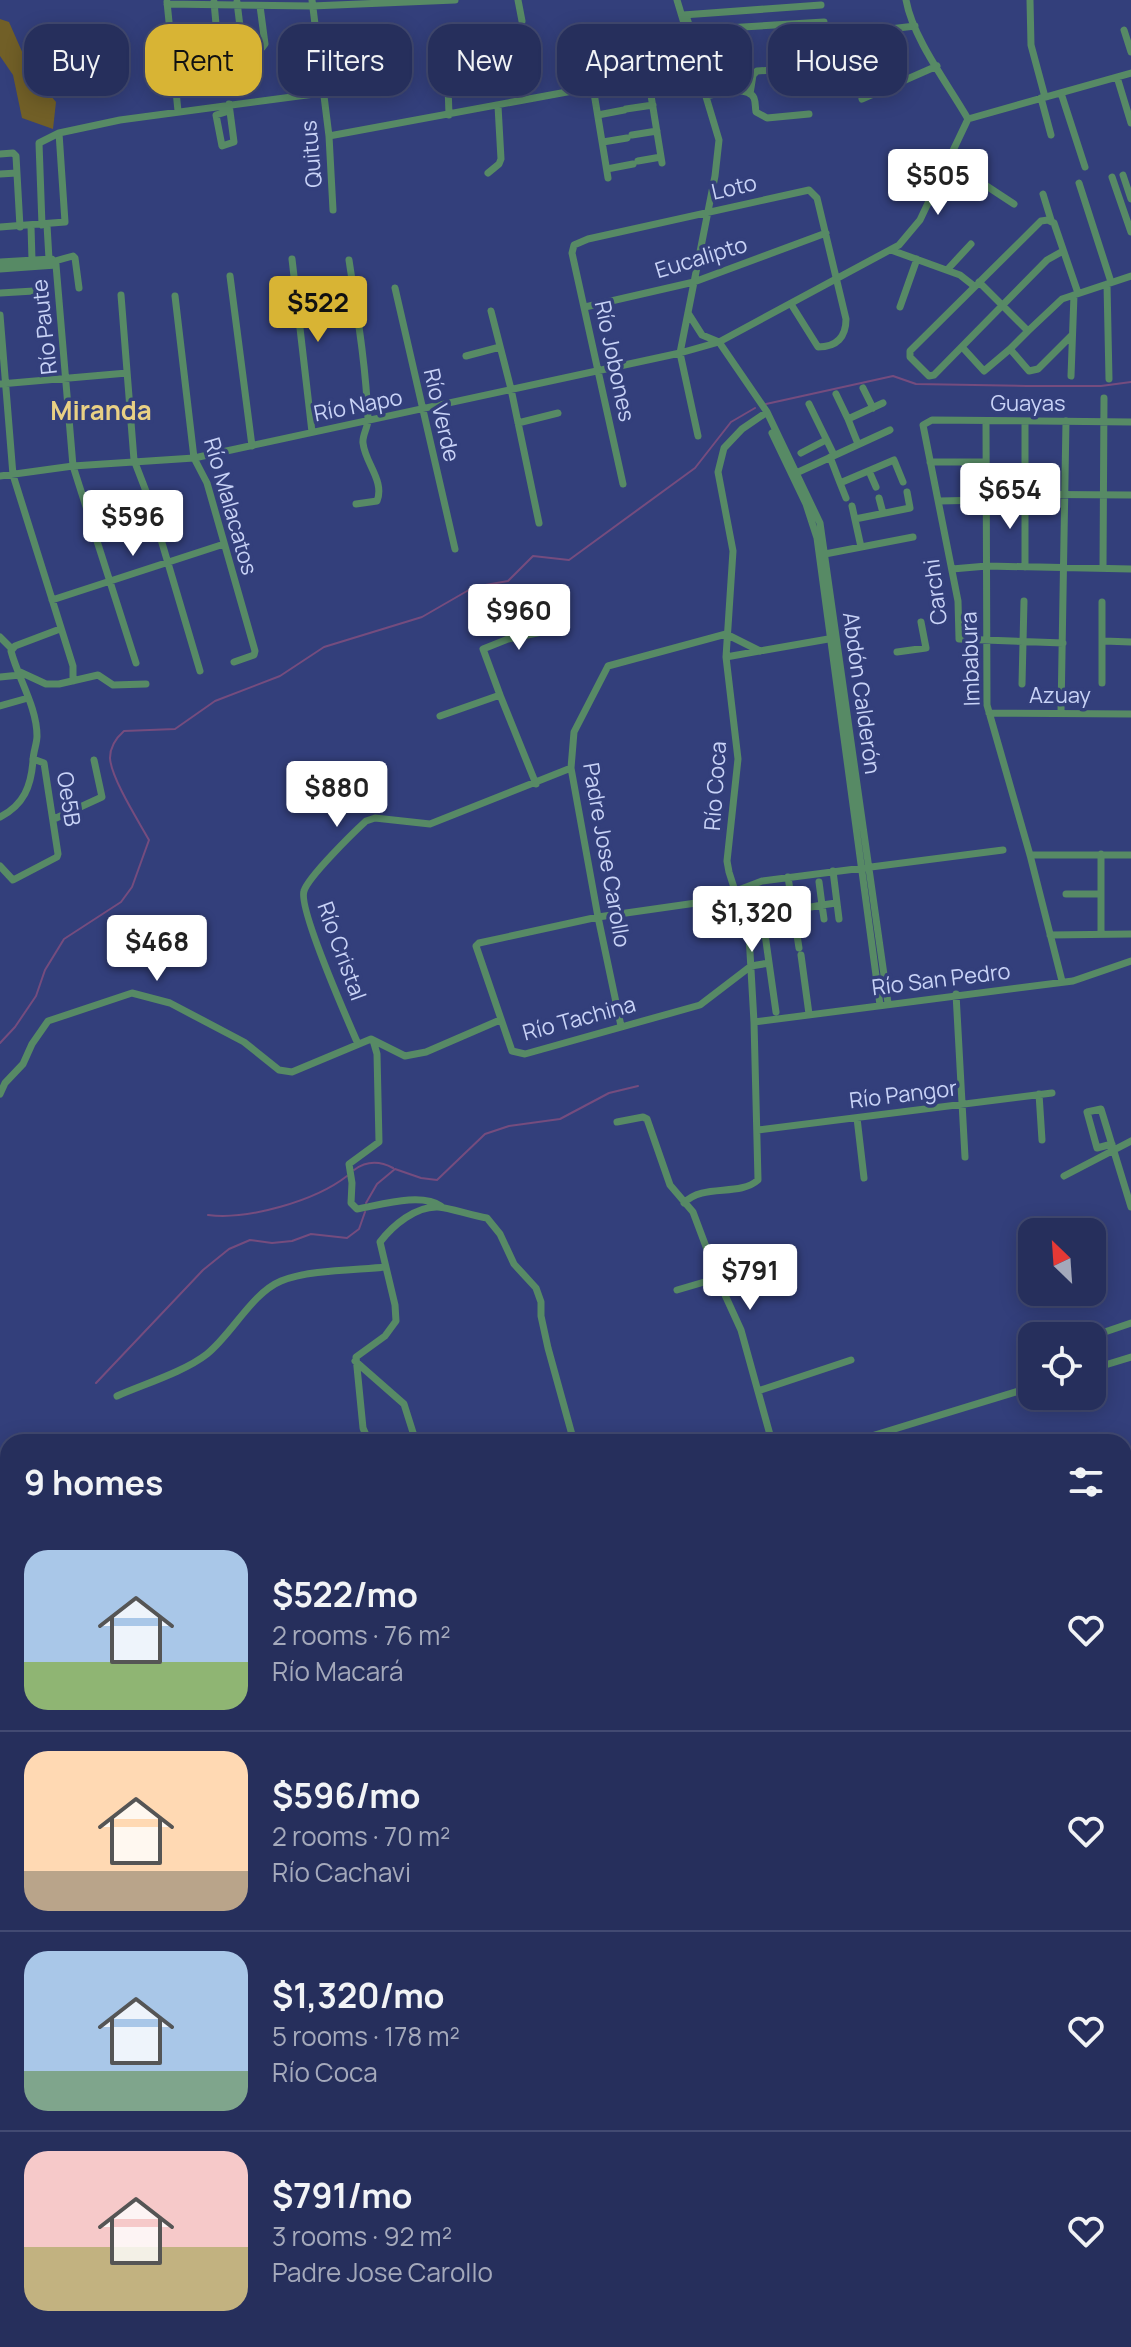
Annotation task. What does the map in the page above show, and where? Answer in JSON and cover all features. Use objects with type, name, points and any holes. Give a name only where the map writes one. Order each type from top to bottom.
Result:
[{"type":"street","points":[[178,111],[167,2],[237,2],[260,6],[455,0]]},
{"type":"street","points":[[518,0],[522,21]]},
{"type":"street","points":[[677,0],[687,24]]},
{"type":"street","points":[[906,0],[915,26],[968,119],[1131,73]]},
{"type":"street","points":[[1030,0],[1031,45],[1051,135]]},
{"type":"street","points":[[214,2],[216,24]]},
{"type":"street","points":[[237,2],[245,47],[262,48],[265,44],[260,6]]},
{"type":"street","name":"Quitus","points":[[312,3],[314,24]]},
{"type":"street","points":[[684,15],[821,5]]},
{"type":"street","points":[[752,27],[824,22]]},
{"type":"street","points":[[907,27],[915,26]]},
{"type":"street","points":[[1124,30],[1131,52]]},
{"type":"street","points":[[862,99],[937,66]]},
{"type":"street","points":[[752,81],[757,71],[768,70]]},
{"type":"street","points":[[1117,77],[1131,123]]},
{"type":"street","points":[[1061,93],[1085,167]]},
{"type":"street","points":[[329,136],[557,94]]},
{"type":"street","points":[[0,227],[65,222],[59,133],[178,111],[229,108],[303,96]]},
{"type":"street","name":"Quitus","points":[[322,96],[329,136],[333,210]]},
{"type":"street","points":[[448,96],[449,115]]},
{"type":"street","points":[[595,96],[608,174],[635,163],[662,160],[651,96]]},
{"type":"street","points":[[698,436],[680,353],[719,149],[716,125],[706,96]]},
{"type":"street","points":[[752,96],[756,112],[767,118],[809,114]]},
{"type":"street","points":[[598,115],[653,105]]},
{"type":"street","points":[[488,173],[501,159],[498,106]]},
{"type":"street","points":[[229,108],[234,142],[221,145],[216,115],[229,108]]},
{"type":"street","name":"Río Napo","points":[[0,476],[134,460],[194,458],[719,342],[891,250],[909,236],[920,220],[968,119]]},
{"type":"street","points":[[603,142],[657,131]]},
{"type":"street","name":"Río Paute","points":[[59,133],[39,143],[45,225],[53,262],[67,379],[73,466],[136,663]]},
{"type":"street","points":[[0,154],[15,154],[20,227]]},
{"type":"street","points":[[947,160],[1014,204]]},
{"type":"street","points":[[0,174],[17,173]]},
{"type":"street","points":[[1120,199],[1131,197],[1123,175]]},
{"type":"street","points":[[1112,177],[1131,232]]},
{"type":"street","points":[[1079,183],[1109,283],[1109,379]]},
{"type":"street","name":"Loto","points":[[574,245],[588,239],[809,190],[817,198],[837,280],[846,330],[842,339],[834,345],[818,347],[791,304]]},
{"type":"street","points":[[1043,194],[1076,294],[1071,376]]},
{"type":"street","points":[[1051,220],[1037,223],[909,354],[931,376],[963,348],[1047,260],[1063,251]]},
{"type":"street","points":[[31,226],[32,260]]},
{"type":"street","name":"Eucalipto","points":[[585,307],[694,282],[826,233]]},
{"type":"street","points":[[947,270],[971,244]]},
{"type":"street","name":"Río Jobones","points":[[574,245],[572,253],[623,484]]},
{"type":"street","points":[[891,250],[977,284],[1028,331]]},
{"type":"street","points":[[0,269],[75,258],[79,288]]},
{"type":"street","points":[[292,259],[312,432]]},
{"type":"street","points":[[900,307],[917,259]]},
{"type":"street","points":[[349,260],[361,340],[368,422],[363,444],[373,467],[379,498],[375,502],[356,504]]},
{"type":"street","points":[[0,262],[53,262]]},
{"type":"street","points":[[230,276],[252,446]]},
{"type":"street","points":[[963,348],[984,371],[1058,301],[1131,276]]},
{"type":"street","name":"Río Verde","points":[[395,288],[455,549]]},
{"type":"street","points":[[0,293],[34,291]]},
{"type":"street","points":[[121,295],[134,460],[149,499],[200,671]]},
{"type":"street","name":"Río Malacatos","points":[[175,296],[194,458],[207,483],[256,653],[234,662]]},
{"type":"street","points":[[491,311],[539,523]]},
{"type":"street","name":"Abdón Calderón","points":[[688,313],[702,335],[719,342],[758,402],[820,523],[833,638]]},
{"type":"street","points":[[0,315],[3,384],[13,475],[73,666],[73,681]]},
{"type":"street","points":[[1010,349],[1033,372],[1072,335]]},
{"type":"street","points":[[466,356],[500,347]]},
{"type":"street","points":[[3,384],[127,373]]},
{"type":"street","points":[[863,388],[873,408]]},
{"type":"street","points":[[836,394],[858,444]]},
{"type":"street","points":[[1103,568],[1104,398]]},
{"type":"street","points":[[848,419],[883,403]]},
{"type":"street","points":[[809,404],[826,440],[846,498]]},
{"type":"street","points":[[518,423],[558,413]]},
{"type":"street","name":"Río Coca","points":[[684,1203],[694,1195],[757,1182],[758,1130],[749,935],[727,861],[738,759],[726,657],[733,551],[718,472],[724,448],[764,413]]},
{"type":"street","name":"Guayas","points":[[925,421],[1131,422]]},
{"type":"street","name":"Carchi","points":[[925,421],[923,430],[958,601],[959,639],[985,641]]},
{"type":"street","points":[[1061,712],[1066,421]]},
{"type":"street","name":"Imbabura","points":[[986,422],[986,696],[1062,981]]},
{"type":"street","points":[[1025,423],[1025,567]]},
{"type":"street","points":[[795,474],[890,430]]},
{"type":"street","points":[[801,453],[826,440]]},
{"type":"street","points":[[840,483],[894,460],[903,482]]},
{"type":"street","points":[[930,462],[986,462]]},
{"type":"street","points":[[869,471],[876,487]]},
{"type":"street","name":"Abdón Calderón","points":[[795,474],[817,538],[884,1004]]},
{"type":"street","points":[[855,519],[910,508],[907,492]]},
{"type":"street","points":[[939,501],[1013,494],[1127,495]]},
{"type":"street","points":[[879,498],[883,513]]},
{"type":"street","points":[[852,506],[861,547]]},
{"type":"street","points":[[825,554],[913,537]]},
{"type":"street","points":[[52,600],[224,544]]},
{"type":"street","points":[[952,569],[987,566],[1131,569]]},
{"type":"street","points":[[1022,684],[1024,601]]},
{"type":"street","points":[[1102,602],[1102,683]]},
{"type":"street","points":[[897,652],[926,648],[921,622]]},
{"type":"street","points":[[536,784],[483,649],[508,639],[566,627]]},
{"type":"street","points":[[12,649],[60,629]]},
{"type":"street","points":[[726,634],[760,651]]},
{"type":"street","name":"Padre Jose Carollo","points":[[621,1026],[571,768],[574,732],[605,667],[726,634]]},
{"type":"street","points":[[0,637],[12,649]]},
{"type":"street","points":[[726,657],[833,638]]},
{"type":"street","points":[[985,641],[1063,643]]},
{"type":"street","points":[[1104,641],[1131,642]]},
{"type":"street","points":[[0,817],[26,794],[31,781],[37,735],[12,649]]},
{"type":"street","points":[[73,666],[84,679]]},
{"type":"street","points":[[0,677],[20,673],[46,684],[98,675],[113,685],[146,684]]},
{"type":"street","points":[[440,716],[500,695]]},
{"type":"street","points":[[0,706],[28,698]]},
{"type":"street","name":"Azuay","points":[[989,713],[1131,714]]},
{"type":"street","name":"Oe5B","points":[[0,866],[13,880],[58,854],[44,763],[33,759]]},
{"type":"street","points":[[54,819],[102,797],[94,760]]},
{"type":"street","name":"Río Cristal","points":[[358,1044],[311,923],[303,897],[306,887],[366,821],[375,818],[430,824],[571,768]]},
{"type":"street","points":[[598,917],[710,901],[737,892],[751,883],[1003,850]]},
{"type":"street","points":[[1101,854],[1101,933]]},
{"type":"street","points":[[1030,855],[1131,855]]},
{"type":"street","points":[[833,871],[839,919]]},
{"type":"street","points":[[788,877],[809,1014]]},
{"type":"street","points":[[819,882],[824,919]]},
{"type":"street","points":[[759,892],[776,1012]]},
{"type":"street","points":[[1066,894],[1101,894]]},
{"type":"street","points":[[811,907],[836,903]]},
{"type":"street","name":"Río Tachina","points":[[598,917],[476,946],[512,1051],[525,1054],[702,1004],[751,966]]},
{"type":"street","points":[[1050,935],[1131,934]]},
{"type":"street","name":"Río San Pedro","points":[[754,1022],[1073,981],[1131,961]]},
{"type":"street","points":[[751,966],[769,963]]},
{"type":"street","points":[[0,1094],[5,1083],[23,1064],[48,1021],[132,993],[170,1003],[244,1042],[269,1064],[285,1072],[373,1040],[405,1056],[426,1052],[500,1020]]},
{"type":"street","points":[[956,994],[965,1157]]},
{"type":"street","points":[[373,1040],[377,1054],[379,1142],[348,1166],[352,1183],[351,1203],[357,1209],[390,1202],[431,1201],[458,1213],[487,1218],[500,1234],[514,1264],[536,1288],[570,1434]]},
{"type":"street","name":"Río Pangor","points":[[758,1130],[1052,1093]]},
{"type":"street","points":[[1039,1094],[1042,1140]]},
{"type":"street","points":[[1114,1147],[1097,1148],[1087,1112],[1101,1109],[1114,1147],[1131,1207]]},
{"type":"street","points":[[857,1118],[864,1178]]},
{"type":"street","points":[[617,1122],[647,1119],[670,1185],[693,1212],[745,1341],[770,1434]]},
{"type":"street","points":[[1064,1176],[1114,1147],[1131,1141]]},
{"type":"street","points":[[366,1434],[355,1361],[361,1352],[392,1330],[396,1321],[380,1245],[386,1235],[408,1216],[432,1207],[443,1207]]},
{"type":"street","points":[[117,1396],[205,1356],[232,1331],[242,1315],[279,1281],[386,1267]]},
{"type":"street","points":[[677,1290],[718,1278]]},
{"type":"street","points":[[1106,1332],[1131,1323]]},
{"type":"street","points":[[1106,1365],[1131,1357]]},
{"type":"street","points":[[758,1391],[851,1360]]},
{"type":"street","points":[[355,1361],[404,1404],[413,1434]]},
{"type":"street","points":[[878,1434],[1018,1391]]},
{"type":"shaded area","points":[[0,19],[9,22],[24,56],[24,96],[51,96],[56,102],[53,129],[22,118],[13,75],[0,56]]},
{"type":"waterway","points":[[766,404],[893,376],[916,384],[1101,386],[1131,382]]},
{"type":"waterway","points":[[0,1043],[36,996],[45,970],[64,939],[121,902],[132,887],[149,840],[126,800],[112,767],[112,746],[124,731],[175,729],[215,701],[280,676],[324,647],[422,617],[474,587],[508,581],[533,556],[569,560],[695,468],[731,422],[755,408]]},
{"type":"waterway","points":[[366,1203],[377,1184],[395,1169],[437,1180],[485,1134],[509,1126],[560,1119],[609,1093],[638,1086]]},
{"type":"waterway","points":[[354,1170],[373,1163],[393,1168]]},
{"type":"waterway","points":[[208,1215],[242,1215],[280,1207],[300,1201],[347,1176]]},
{"type":"waterway","points":[[96,1383],[203,1270],[229,1249],[250,1240],[272,1243],[292,1241],[311,1234],[347,1238],[359,1229],[365,1212]]},
{"type":"district","name":"Miranda","points":[[101,410]]}]
